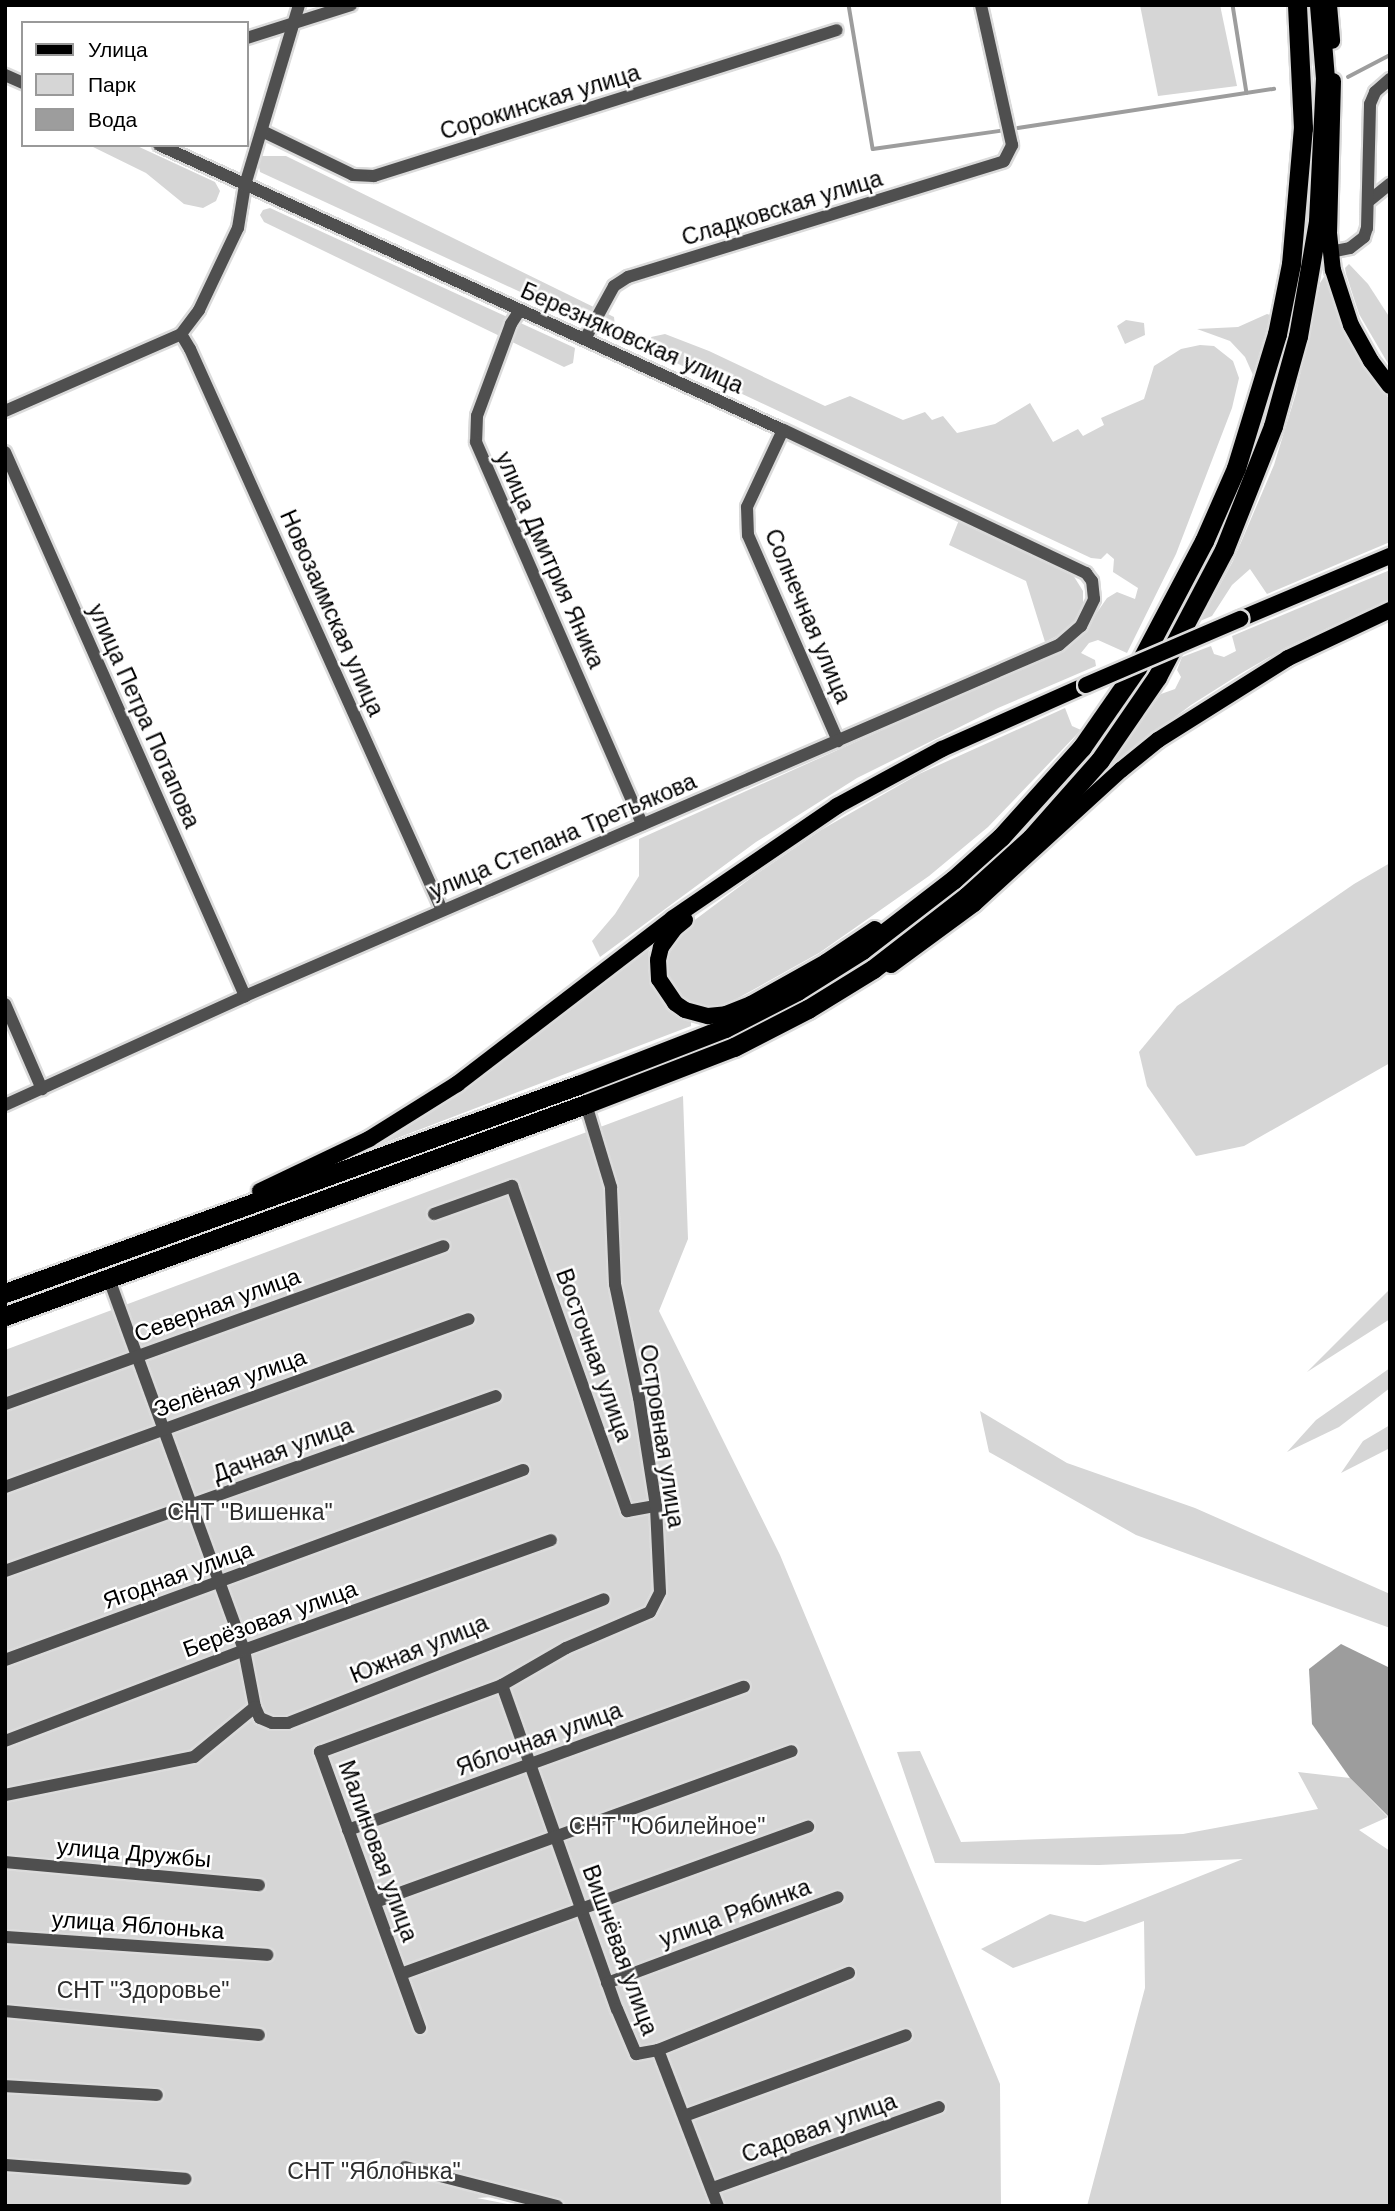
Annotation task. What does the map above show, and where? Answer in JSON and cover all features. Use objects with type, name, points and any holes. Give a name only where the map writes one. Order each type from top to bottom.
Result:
[{"type":"highway","points":[[5,1293],[611,1073],[725,1028],[797,991],[862,950],[953,880],[1001,837],[1082,747],[1137,668],[1199,552],[1236,468],[1277,334],[1294,241],[1303,128],[1297,5]]},
{"type":"highway","points":[[5,1316],[712,1056],[808,1009],[907,944],[983,883],[1031,838],[1107,750],[1157,677],[1224,550],[1273,426],[1300,326],[1312,266],[1323,164],[1325,78],[1320,5]]},
{"type":"main road","points":[[1329,5],[1334,116],[1330,252],[1337,287],[1351,325],[1371,361],[1390,386]]},
{"type":"main road","points":[[47,1278],[187,1217],[296,1176],[380,1132],[492,1059],[673,918],[782,841],[907,766],[1086,685],[1390,556]]},
{"type":"main road","points":[[808,1009],[900,960],[946,927],[1121,769],[1198,712],[1288,658],[1390,610]]},
{"type":"main road","points":[[782,841],[667,937],[658,960],[659,979],[668,996],[685,1010],[708,1016],[726,1014],[793,982],[856,942],[1001,837]]},
{"type":"street","points":[[5,411],[181,334],[199,310],[231,246],[242,214],[245,185],[299,5]]},
{"type":"street","points":[[248,38],[351,5]]},
{"type":"street","name":"Сладковская улица","points":[[584,339],[614,286],[628,277],[997,165],[1008,157],[1012,145],[981,5]]},
{"type":"street","name":"Сорокинская улица","points":[[262,131],[353,176],[374,176],[836,30]]},
{"type":"street","points":[[5,75],[21,82]]},
{"type":"street","points":[[1330,252],[1350,248],[1364,236],[1370,217],[1370,104],[1375,92],[1390,79]]},
{"type":"street","name":"Березняковская улица","points":[[163,147],[783,430],[1086,573]]},
{"type":"street","points":[[1370,200],[1390,184]]},
{"type":"street","name":"улица Дмитрия Яника","points":[[520,310],[477,415],[476,442],[642,824]]},
{"type":"street","name":"Новозаимская улица","points":[[181,334],[442,911]]},
{"type":"street","name":"Солнечная улица","points":[[783,430],[747,507],[748,535],[838,741]]},
{"type":"street","name":"улица Петра Потапова","points":[[5,453],[245,996]]},
{"type":"street","name":"улица Степана Третьякова","points":[[5,1105],[245,996],[1066,640],[1081,626],[1094,599],[1092,582],[1086,573]]},
{"type":"street","points":[[5,1004],[42,1088]]},
{"type":"street","name":"Островная улица","points":[[502,1685],[566,1648],[650,1612],[660,1592],[656,1506],[639,1398],[615,1284],[611,1187],[586,1104]]},
{"type":"street","name":"Восточная улица","points":[[434,1214],[512,1186],[627,1511],[656,1506]]},
{"type":"street","name":"Северная улица","points":[[5,1404],[443,1246]]},
{"type":"street","points":[[5,1795],[194,1757],[255,1707],[244,1650],[109,1279]]},
{"type":"street","name":"Зелёная улица","points":[[5,1487],[469,1319]]},
{"type":"street","name":"Дачная улица","points":[[5,1571],[496,1396]]},
{"type":"street","name":"Ягодная улица","points":[[5,1660],[523,1470]]},
{"type":"street","name":"Берёзовая улица","points":[[5,1741],[244,1650],[551,1540]]},
{"type":"street","name":"Южная улица","points":[[255,1707],[260,1718],[272,1723],[288,1723],[604,1599]]},
{"type":"street","name":"Вишнёвая улица","points":[[502,1685],[607,1983],[636,2054],[657,2050],[849,1973]]},
{"type":"street","name":"Малиновая улица","points":[[421,2028],[320,1752],[502,1685]]},
{"type":"street","name":"Яблочная улица","points":[[348,1830],[744,1686]]},
{"type":"street","points":[[375,1902],[792,1751]]},
{"type":"street","points":[[401,1974],[808,1827]]},
{"type":"street","name":"улица Дружбы","points":[[5,1863],[259,1885]]},
{"type":"street","name":"улица Рябинка","points":[[607,1983],[838,1897]]},
{"type":"street","name":"улица Яблонька","points":[[5,1937],[267,1955]]},
{"type":"street","points":[[5,2011],[259,2035]]},
{"type":"street","points":[[684,2116],[906,2035]]},
{"type":"street","points":[[657,2050],[718,2206]]},
{"type":"street","points":[[5,2086],[157,2095]]},
{"type":"street","name":"Садовая улица","points":[[713,2188],[939,2107]]},
{"type":"street","points":[[5,2165],[186,2179]]},
{"type":"street","points":[[405,2167],[557,2206]]},
{"type":"green space","points":[[1140,5],[1220,5],[1237,86],[1158,96]]},
{"type":"green space","points":[[93,147],[139,147],[215,182],[220,191],[216,201],[203,208],[184,204],[146,173]]},
{"type":"green space","points":[[257,156],[286,156],[614,317],[615,327],[607,332],[260,172]]},
{"type":"green space","points":[[270,208],[575,348],[573,363],[564,367],[264,222],[260,215],[263,210]]},
{"type":"green space","points":[[1349,264],[1368,284],[1390,318],[1390,367],[1359,314],[1346,274],[1345,268]]},
{"type":"green space","points":[[1325,275],[1350,343],[1390,400],[1390,542],[1267,594],[1250,569],[1232,585],[1212,616],[1200,621],[1233,561],[1274,465],[1296,393],[1320,283]]},
{"type":"green space","points":[[1270,315],[1253,375],[1245,357],[1230,341],[1197,329],[1238,327]]},
{"type":"green space","points":[[1126,320],[1144,323],[1145,335],[1125,344],[1117,326]]},
{"type":"green space","points":[[665,334],[709,351],[825,406],[850,396],[903,420],[925,412],[932,420],[943,416],[957,433],[995,424],[1030,403],[1053,442],[1078,429],[1083,436],[1104,425],[1101,418],[1144,399],[1154,366],[1181,349],[1200,345],[1214,346],[1233,361],[1239,378],[1232,408],[1176,554],[1127,653],[1098,640],[1089,643],[1081,653],[1095,660],[1096,666],[998,708],[857,778],[756,842],[600,957],[592,941],[615,914],[639,876],[639,839],[1063,649],[1082,634],[1107,598],[1117,592],[1135,599],[1138,588],[1113,572],[1114,559],[1107,553],[1101,559],[1091,558],[653,352],[651,337]]},
{"type":"green space","points":[[959,520],[1073,575],[1083,591],[1083,604],[1071,629],[1045,642],[1026,581],[949,545]]},
{"type":"green space","points":[[1390,570],[1390,599],[1285,648],[1240,674],[1191,705],[1106,769],[1161,694],[1175,689],[1181,677],[1177,670],[1182,657],[1211,646],[1214,654],[1224,657],[1236,651],[1232,636]]},
{"type":"green space","points":[[1065,708],[1072,726],[1081,730],[988,827],[929,876],[819,953],[731,1002],[706,1009],[692,1005],[678,994],[668,979],[668,951],[684,928],[755,875],[821,830],[919,774]]},
{"type":"green space","points":[[1390,863],[1390,1063],[1244,1146],[1196,1156],[1147,1086],[1139,1052],[1177,1006],[1354,884]]},
{"type":"green space","points":[[649,948],[648,970],[653,987],[669,1009],[691,1022],[691,1026],[361,1152],[470,1083]]},
{"type":"green space","points":[[683,1096],[688,1239],[659,1311],[780,1555],[1000,2084],[1001,2206],[564,2206],[512,2196],[477,2198],[518,2206],[5,2206],[5,1350]]},
{"type":"green space","points":[[1390,1289],[1390,1319],[1307,1372]]},
{"type":"green space","points":[[1390,1368],[1390,1388],[1339,1427],[1287,1452],[1316,1420]]},
{"type":"green space","points":[[980,1411],[1067,1463],[1195,1508],[1390,1594],[1390,1628],[1136,1535],[989,1452]]},
{"type":"green space","points":[[1390,1425],[1390,1448],[1341,1473],[1363,1441]]},
{"type":"green space","points":[[920,1751],[961,1842],[1183,1834],[1318,1809],[1298,1772],[1350,1778],[1388,1817],[1359,1830],[1390,1851],[1390,2206],[1087,2206],[1145,1988],[1144,1921],[1013,1968],[981,1949],[1050,1914],[1085,1922],[1243,1859],[1099,1865],[935,1863],[897,1752]]},
{"type":"water","points":[[1341,1644],[1390,1668],[1390,1818],[1350,1778],[1312,1724],[1309,1669]]},
{"type":"waterway","points":[[849,5],[873,149],[1000,131]]},
{"type":"waterway","points":[[1233,5],[1247,93]]},
{"type":"waterway","points":[[1348,77],[1390,55]]},
{"type":"waterway","points":[[1018,128],[1274,89]]},
{"type":"park label","name":"СНТ \"Вишенка\"","points":[[250,1512]]},
{"type":"park label","name":"СНТ \"Юбилейное\"","points":[[667,1826]]},
{"type":"park label","name":"СНТ \"Здоровье\"","points":[[143,1990]]},
{"type":"park label","name":"СНТ \"Яблонька\"","points":[[374,2171]]}]
